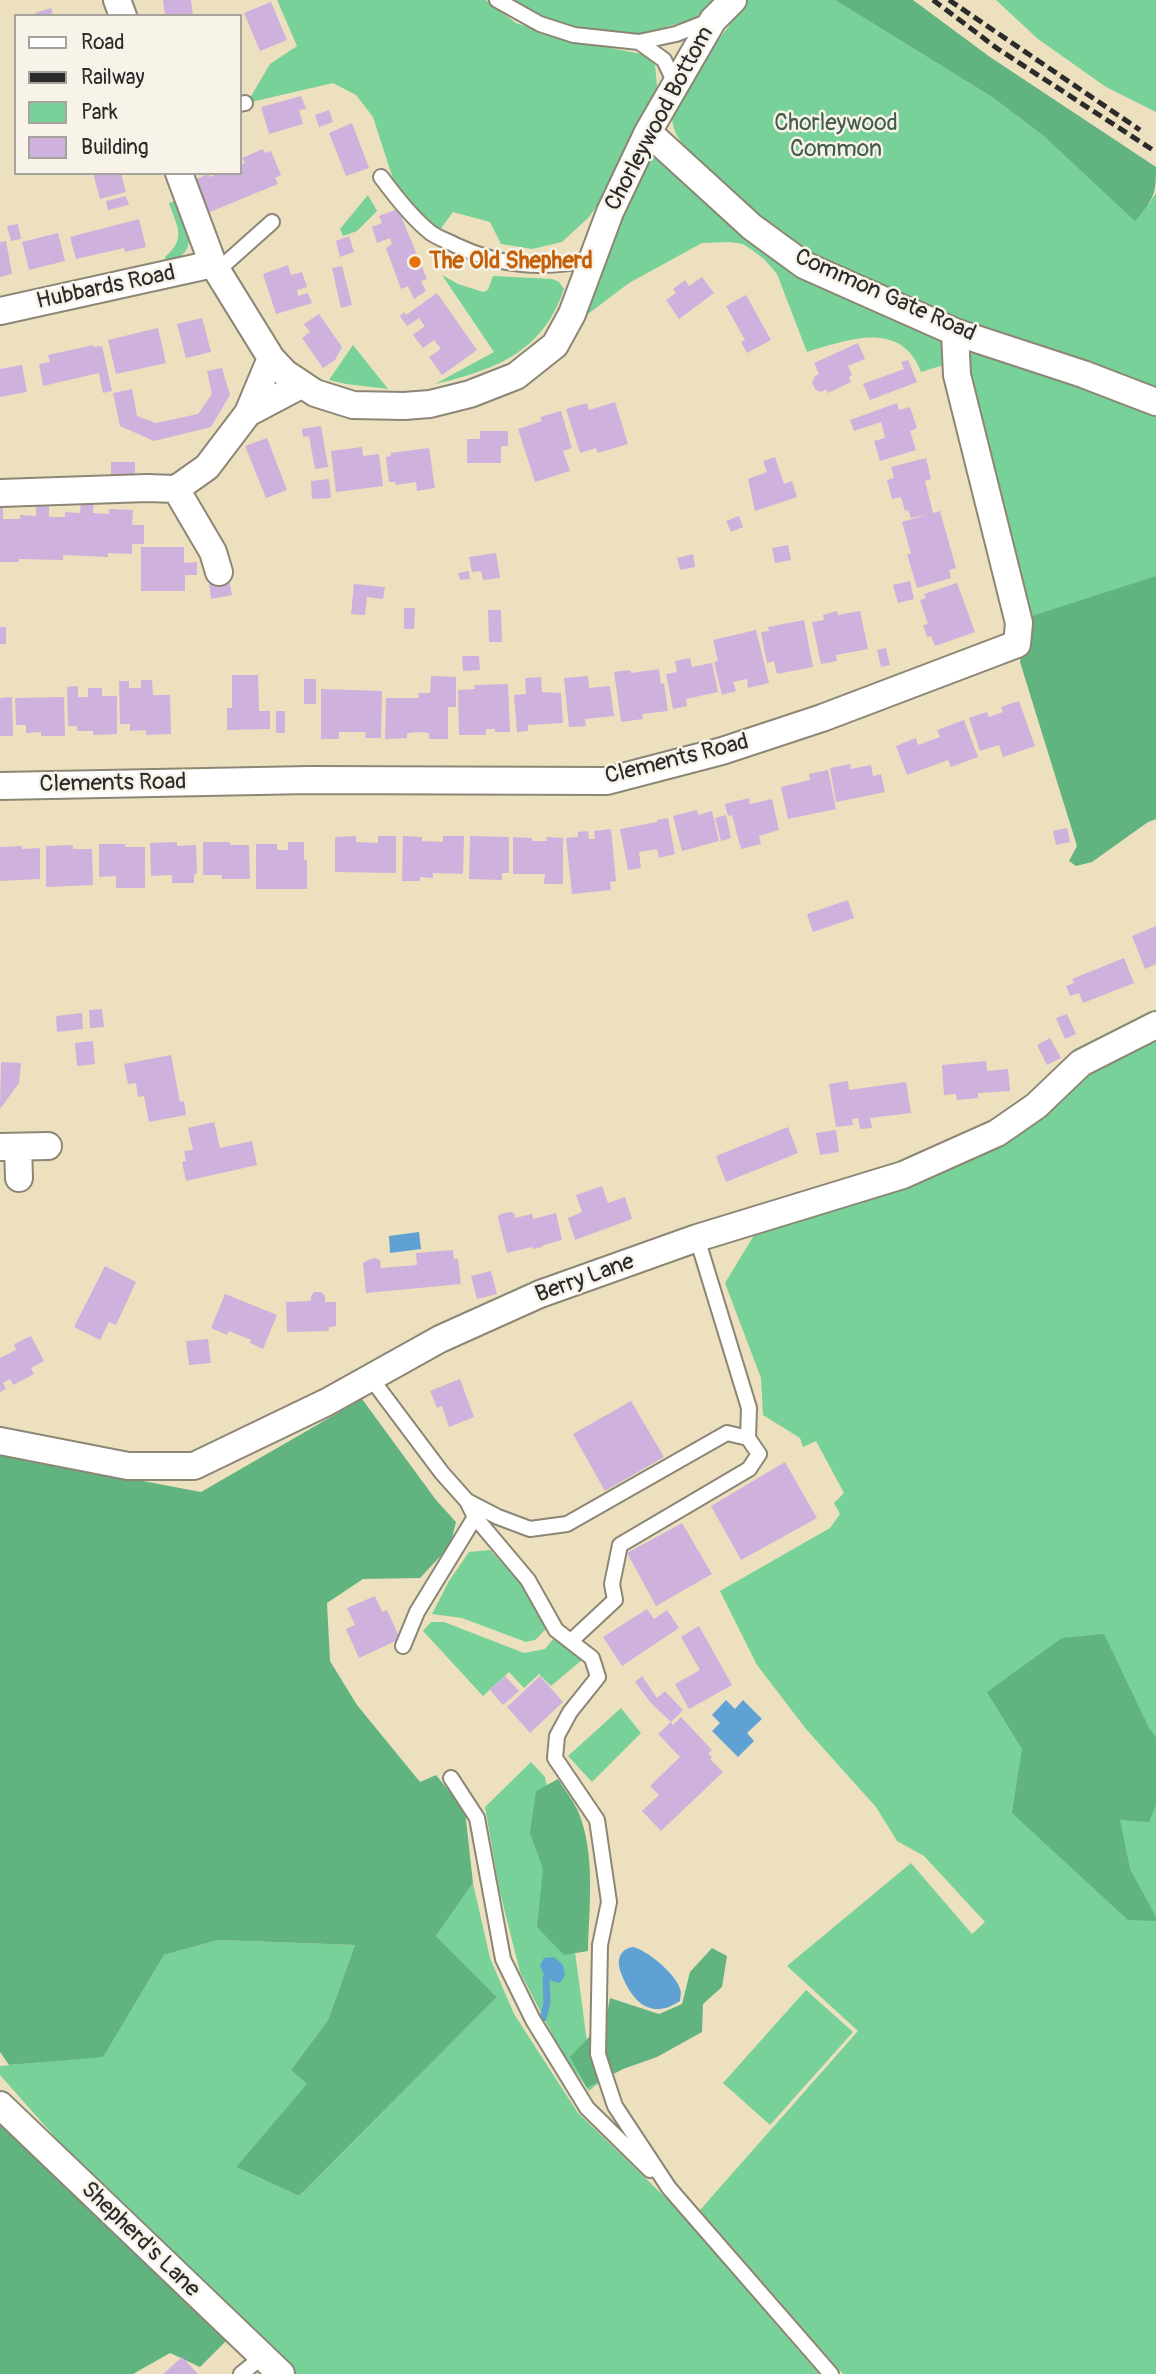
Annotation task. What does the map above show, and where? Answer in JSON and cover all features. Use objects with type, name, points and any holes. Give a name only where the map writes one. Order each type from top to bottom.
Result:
[{"type":"street","name":"Chorleywood Bottom","points":[[180,175],[215,268],[271,358],[285,373],[315,393],[353,405],[430,404],[470,394],[516,376],[555,345],[572,314],[610,212],[648,132],[713,20],[733,0]]},
{"type":"street","name":"Common Gate Road","points":[[648,132],[752,228],[804,265],[955,332],[1083,374],[1156,402]]},
{"type":"street","name":"Hubbards Road","points":[[0,311],[215,268]]},
{"type":"street","name":"Clements Road","points":[[0,786],[309,780],[607,781],[722,751],[822,718],[1017,644],[1019,623],[957,374],[955,332]]},
{"type":"street","points":[[0,493],[176,489],[207,467],[248,413],[271,358]]},
{"type":"street","points":[[248,413],[302,385]]},
{"type":"street","points":[[176,489],[213,552],[219,572]]},
{"type":"street","name":"Berry Lane","points":[[0,1441],[128,1466],[194,1466],[327,1402],[440,1339],[540,1294],[697,1238],[902,1175],[997,1133],[1036,1106],[1081,1063],[1156,1025]]},
{"type":"street","points":[[19,1178],[9,1147],[48,1146]]},
{"type":"street","name":"Shepherd's Lane","points":[[0,2105],[272,2365]]},
{"type":"lane","points":[[497,0],[540,24],[574,34],[639,42],[676,34],[713,20]]},
{"type":"lane","points":[[639,42],[664,60],[675,83]]},
{"type":"lane","points":[[381,177],[432,234],[483,258],[548,265],[591,260]]},
{"type":"lane","points":[[215,268],[272,222]]},
{"type":"lane","points":[[571,1641],[615,1600],[612,1584],[620,1545],[749,1469],[759,1454],[748,1438],[749,1408],[697,1238]]},
{"type":"lane","points":[[370,1377],[442,1473],[467,1501],[475,1517],[528,1580],[555,1630],[593,1658],[598,1677],[570,1712],[557,1736],[555,1758],[597,1819],[609,1902],[600,1945],[598,2054],[615,2106],[669,2188]]},
{"type":"lane","points":[[467,1501],[530,1529],[567,1524],[727,1433],[748,1438]]},
{"type":"lane","points":[[402,1646],[417,1612],[475,1517]]},
{"type":"lane","points":[[452,1779],[477,1818],[503,1959],[533,2020],[587,2108],[669,2188],[831,2374]]},
{"type":"lane","points":[[241,2374],[272,2365]]},
{"type":"green space","points":[[277,0],[486,0],[516,23],[567,40],[642,54],[655,65],[657,86],[601,200],[589,217],[562,242],[532,249],[501,244],[490,222],[453,212],[439,231],[413,205],[393,179],[373,117],[356,95],[333,83],[247,103],[270,64],[297,46]]},
{"type":"green space","points":[[512,0],[718,0],[693,19],[639,35],[570,27],[531,13]]},
{"type":"green space","name":"Chorleywood Common","points":[[748,0],[835,0],[992,97],[1045,137],[1149,204],[1156,193],[1156,391],[1036,349],[842,270],[772,233],[753,216],[682,143],[674,129],[672,116],[683,88]]},
{"type":"green space","points":[[835,0],[913,0],[990,57],[1156,167],[1154,191],[1150,201],[1135,221],[1045,137],[992,97]]},
{"type":"green space","points":[[996,0],[1156,0],[1156,112],[1106,87],[1038,39]]},
{"type":"green space","points":[[660,158],[752,243],[931,329],[944,344],[947,364],[921,372],[912,355],[887,339],[855,339],[807,352],[777,274],[752,250],[743,244],[730,242],[702,243],[629,283],[580,320],[621,213],[649,159]]},
{"type":"green space","points":[[368,195],[377,211],[357,231],[343,236],[340,229]]},
{"type":"green space","points":[[177,200],[188,229],[188,245],[178,259],[166,265],[165,257],[178,238],[169,203]]},
{"type":"green space","points":[[442,275],[458,284],[483,292],[488,290],[493,276],[552,279],[559,282],[564,289],[555,311],[543,328],[530,343],[514,355],[478,372],[435,384],[494,352]]},
{"type":"green space","points":[[353,345],[388,389],[329,380]]},
{"type":"green space","points":[[982,349],[1156,411],[1156,819],[1148,822],[1020,662],[1026,618],[973,400],[968,362],[972,353]]},
{"type":"green space","points":[[1156,576],[1156,819],[1092,862],[1076,866],[1069,861],[1077,846],[1020,662],[1026,618]]},
{"type":"green space","points":[[1156,1041],[1156,2374],[843,2374],[700,2210],[858,2031],[787,1966],[911,1863],[972,1934],[985,1922],[924,1856],[897,1841],[876,1807],[806,1729],[757,1665],[720,1591],[830,1528],[840,1514],[834,1503],[844,1493],[816,1441],[803,1447],[800,1438],[763,1415],[761,1378],[725,1283],[756,1232],[842,1202],[934,1176],[1044,1112],[1081,1076]]},
{"type":"green space","points":[[362,1399],[436,1500],[456,1522],[450,1546],[420,1578],[363,1579],[327,1603],[330,1661],[357,1705],[420,1782],[436,1775],[465,1811],[473,1883],[436,1936],[497,1997],[299,2196],[236,2167],[307,2084],[291,2070],[328,2020],[355,1945],[218,1940],[164,1955],[103,2057],[9,2065],[0,2052],[0,1454],[201,1492]]},
{"type":"green space","points":[[490,1550],[523,1586],[546,1629],[535,1640],[526,1642],[462,1618],[432,1614],[449,1581],[469,1552]]},
{"type":"green space","points":[[431,1622],[444,1622],[524,1653],[545,1649],[554,1638],[578,1653],[582,1660],[551,1686],[539,1674],[524,1688],[509,1672],[483,1696],[423,1631]]},
{"type":"green space","points":[[1104,1634],[1149,1728],[1156,1737],[1156,1805],[1149,1822],[1120,1820],[1130,1869],[1156,1921],[1128,1920],[1012,1813],[1022,1749],[987,1692],[1062,1638]]},
{"type":"green space","points":[[621,1708],[641,1733],[592,1782],[568,1756]]},
{"type":"green space","points":[[531,1762],[545,1777],[565,1877],[589,2057],[602,2080],[589,2091],[561,2051],[520,1972],[499,1888],[485,1807]]},
{"type":"green space","points":[[558,1779],[576,1807],[584,1828],[590,1880],[588,1951],[564,1955],[537,1927],[543,1869],[530,1833],[536,1791]]},
{"type":"green space","points":[[473,1883],[490,1958],[514,2014],[578,2113],[671,2203],[819,2374],[296,2374],[273,2346],[115,2205],[0,2075],[0,2066],[103,2056],[164,1955],[218,1940],[355,1945],[328,2020],[291,2070],[308,2084],[236,2167],[299,2196],[497,1997],[436,1936]]},
{"type":"green space","points":[[712,1948],[727,1956],[722,1987],[703,2004],[702,2032],[657,2057],[623,2069],[587,2088],[570,2057],[606,2019],[610,1998],[659,2014],[682,2004],[690,1972]]},
{"type":"green space","points":[[806,1990],[853,2032],[770,2125],[723,2083]]},
{"type":"green space","points":[[0,2118],[226,2341],[200,2367],[170,2353],[133,2374],[0,2374]]},
{"type":"water","points":[[419,1232],[421,1249],[390,1253],[389,1236]]},
{"type":"water","points":[[726,1700],[735,1709],[743,1700],[762,1719],[747,1733],[754,1741],[738,1757],[712,1731],[720,1723],[712,1715]]},
{"type":"water","points":[[633,1947],[667,1970],[681,1990],[680,2001],[661,2009],[653,2009],[633,1996],[623,1978],[619,1961],[624,1951]]},
{"type":"water","points":[[554,1957],[563,1965],[565,1975],[560,1983],[547,1978],[540,1965],[544,1958]]},
{"type":"building","points":[[163,0],[191,0],[193,14],[165,14]]},
{"type":"building","points":[[271,2],[287,40],[260,51],[244,13]]},
{"type":"building","points":[[51,8],[52,14],[35,14]]},
{"type":"building","points":[[301,96],[306,109],[299,110],[303,124],[269,134],[261,107]]},
{"type":"building","points":[[329,110],[333,122],[319,127],[315,115]]},
{"type":"building","points":[[352,123],[369,168],[346,176],[329,133]]},
{"type":"building","points":[[263,149],[265,153],[271,151],[281,175],[275,178],[278,184],[205,214],[191,182],[206,175],[242,175],[242,164],[245,163],[242,158]]},
{"type":"building","points":[[94,175],[122,175],[126,192],[100,199]]},
{"type":"building","points":[[126,196],[129,205],[108,210],[106,201]]},
{"type":"building","points":[[398,209],[427,279],[421,281],[426,291],[414,299],[408,286],[401,289],[386,248],[392,244],[390,238],[377,243],[372,227],[382,223],[379,216]]},
{"type":"building","points":[[139,219],[146,247],[125,252],[124,248],[76,259],[70,237]]},
{"type":"building","points":[[18,224],[21,239],[11,241],[7,226]]},
{"type":"building","points":[[58,233],[65,261],[29,270],[22,242]]},
{"type":"building","points":[[349,236],[354,252],[340,257],[336,241]]},
{"type":"building","points":[[6,241],[12,274],[0,277],[0,242]]},
{"type":"building","points":[[288,265],[291,275],[302,272],[307,287],[297,290],[298,296],[308,293],[312,303],[276,314],[263,274]]},
{"type":"building","points":[[342,266],[352,305],[341,308],[332,268]]},
{"type":"building","points":[[702,277],[714,293],[679,319],[666,300],[676,293],[673,289],[685,280],[689,286]]},
{"type":"building","points":[[437,293],[477,350],[442,375],[429,357],[441,349],[434,340],[423,348],[413,335],[425,326],[419,318],[407,326],[400,316],[404,312],[406,315]]},
{"type":"building","points":[[746,295],[771,340],[747,353],[741,342],[745,340],[726,306]]},
{"type":"building","points":[[319,314],[342,347],[335,360],[323,368],[302,338],[310,332],[304,324]]},
{"type":"building","points":[[202,318],[211,352],[186,358],[177,324]]},
{"type":"building","points":[[158,328],[166,363],[116,374],[108,340]]},
{"type":"building","points":[[858,343],[865,359],[848,366],[852,375],[849,377],[851,382],[828,393],[826,389],[821,392],[816,390],[812,383],[819,374],[814,363]]},
{"type":"building","points":[[93,345],[102,346],[112,391],[103,393],[99,373],[43,386],[39,364],[50,362],[48,355]]},
{"type":"building","points":[[908,360],[917,382],[870,400],[863,384],[904,369],[901,362]]},
{"type":"building","points":[[22,365],[27,392],[0,397],[0,369]]},
{"type":"building","points":[[222,368],[230,395],[211,427],[154,441],[120,426],[113,393],[132,389],[137,416],[156,423],[198,414],[212,394],[207,371]]},
{"type":"building","points":[[615,402],[628,444],[598,453],[596,448],[580,453],[566,409],[587,403],[589,410]]},
{"type":"building","points":[[897,403],[899,410],[910,407],[917,428],[910,431],[916,450],[880,461],[874,441],[885,438],[881,422],[854,431],[850,420]]},
{"type":"building","points":[[561,411],[572,448],[563,451],[570,471],[535,482],[518,429],[542,421],[540,417]]},
{"type":"building","points":[[321,426],[328,467],[315,469],[309,436],[303,437],[302,429]]},
{"type":"building","points":[[480,431],[508,431],[508,446],[501,446],[501,463],[467,463],[467,439],[480,439]]},
{"type":"building","points":[[267,438],[287,490],[266,498],[245,446]]},
{"type":"building","points":[[362,447],[363,456],[379,454],[383,486],[336,492],[331,451]]},
{"type":"building","points":[[429,448],[435,488],[417,491],[416,482],[396,485],[395,482],[389,482],[386,457],[391,456],[390,453]]},
{"type":"building","points":[[775,457],[784,484],[792,481],[797,497],[755,511],[748,479],[767,472],[763,461]]},
{"type":"building","points":[[926,458],[931,479],[925,481],[933,513],[940,511],[956,568],[949,570],[951,578],[917,588],[907,554],[911,554],[902,522],[928,514],[911,518],[908,510],[905,511],[901,497],[892,499],[887,480],[894,478],[891,467]]},
{"type":"building","points":[[111,462],[135,462],[135,477],[111,477]]},
{"type":"building","points":[[329,479],[331,498],[312,499],[311,481]]},
{"type":"building","points":[[81,500],[94,500],[93,513],[109,514],[109,509],[133,510],[132,525],[144,525],[144,544],[132,544],[132,554],[108,553],[108,557],[63,555],[63,560],[19,559],[19,562],[0,562],[0,505],[3,506],[3,519],[20,519],[20,515],[36,516],[36,503],[49,503],[49,517],[65,517],[65,512],[80,513]]},
{"type":"building","points":[[739,516],[743,527],[731,532],[726,521]]},
{"type":"building","points":[[788,545],[791,560],[775,563],[772,548]]},
{"type":"building","points":[[141,547],[184,547],[184,563],[197,562],[197,575],[185,575],[185,591],[141,591]]},
{"type":"building","points":[[496,553],[500,578],[483,580],[481,571],[472,572],[469,557]]},
{"type":"building","points":[[693,554],[695,567],[680,570],[677,558]]},
{"type":"building","points":[[469,571],[470,579],[460,580],[458,573]]},
{"type":"building","points":[[229,579],[232,595],[211,599],[209,582]]},
{"type":"building","points":[[910,581],[914,599],[898,603],[893,585]]},
{"type":"building","points":[[957,583],[975,632],[935,646],[931,636],[927,637],[923,625],[928,624],[920,600],[926,598],[924,594]]},
{"type":"building","points":[[354,584],[385,587],[383,599],[367,597],[365,615],[351,614]]},
{"type":"building","points":[[404,608],[415,608],[414,629],[404,629]]},
{"type":"building","points":[[488,610],[501,610],[502,642],[489,642]]},
{"type":"building","points":[[837,611],[838,615],[860,611],[868,649],[836,655],[837,661],[821,664],[812,622],[824,620],[823,615]]},
{"type":"building","points":[[804,620],[813,667],[777,674],[774,661],[767,663],[761,632],[769,631],[768,627]]},
{"type":"building","points":[[0,627],[6,627],[6,644],[0,644]]},
{"type":"building","points":[[756,630],[769,683],[748,688],[747,679],[733,682],[736,691],[722,695],[714,662],[718,661],[713,640]]},
{"type":"building","points":[[886,648],[890,665],[881,667],[877,650]]},
{"type":"building","points":[[462,656],[479,656],[480,670],[463,671]]},
{"type":"building","points":[[690,658],[692,667],[712,663],[718,692],[686,699],[687,706],[673,709],[666,674],[677,672],[675,661]]},
{"type":"building","points":[[659,669],[668,711],[642,714],[643,719],[621,722],[614,672],[630,670],[631,673]]},
{"type":"building","points":[[232,675],[258,675],[259,711],[270,711],[270,729],[227,730],[227,708],[232,708]]},
{"type":"building","points":[[431,676],[456,677],[456,707],[448,707],[448,739],[429,739],[429,733],[419,732],[407,733],[407,738],[385,739],[386,698],[419,698],[418,693],[430,693]]},
{"type":"building","points":[[588,676],[589,688],[610,686],[614,716],[585,719],[586,726],[569,727],[564,678]]},
{"type":"building","points":[[541,677],[542,692],[561,693],[563,723],[528,725],[528,731],[517,732],[514,695],[526,694],[525,678]]},
{"type":"building","points":[[304,679],[316,679],[316,704],[304,704]]},
{"type":"building","points":[[141,680],[152,680],[153,695],[170,695],[171,734],[146,735],[146,730],[130,731],[130,724],[120,724],[119,681],[129,681],[129,688],[141,688]]},
{"type":"building","points":[[508,684],[510,732],[486,729],[486,735],[459,735],[458,690],[475,689],[474,685]]},
{"type":"building","points":[[78,686],[78,697],[88,697],[88,688],[102,688],[102,696],[117,696],[117,734],[93,735],[93,731],[77,731],[77,726],[68,726],[67,687]]},
{"type":"building","points":[[321,689],[382,691],[381,738],[365,738],[366,732],[339,732],[339,739],[321,739]]},
{"type":"building","points":[[12,697],[13,736],[0,736],[0,698]]},
{"type":"building","points":[[64,697],[65,736],[41,736],[41,732],[26,733],[26,725],[16,725],[15,698]]},
{"type":"building","points":[[1019,701],[1035,746],[1003,757],[999,745],[980,751],[969,718],[987,712],[989,717],[1003,712],[1001,707]]},
{"type":"building","points":[[276,711],[285,711],[285,733],[276,733]]},
{"type":"building","points":[[964,720],[978,757],[951,767],[948,760],[907,775],[896,746],[916,738],[918,745],[940,737],[937,730]]},
{"type":"building","points":[[850,764],[851,769],[871,765],[873,776],[881,774],[885,792],[836,802],[830,768]]},
{"type":"building","points":[[828,770],[836,809],[788,819],[781,787],[810,780],[809,774]]},
{"type":"building","points":[[749,798],[750,804],[772,799],[779,830],[759,836],[761,844],[741,849],[732,815],[728,816],[725,804]]},
{"type":"building","points":[[697,810],[698,815],[712,811],[719,841],[682,851],[673,816]]},
{"type":"building","points":[[726,815],[731,838],[721,841],[715,818]]},
{"type":"building","points":[[668,818],[675,854],[659,858],[657,849],[639,852],[641,868],[628,870],[620,829]]},
{"type":"building","points":[[1067,828],[1070,842],[1056,845],[1053,831]]},
{"type":"building","points":[[611,829],[616,881],[610,882],[611,890],[572,894],[566,838],[578,837],[578,832],[588,831],[589,839],[595,839],[594,831]]},
{"type":"building","points":[[356,836],[356,842],[378,843],[378,836],[396,836],[396,873],[335,872],[335,837]]},
{"type":"building","points":[[403,836],[422,837],[422,841],[443,842],[443,836],[464,836],[463,874],[433,873],[433,878],[420,877],[420,881],[402,881]]},
{"type":"building","points":[[470,836],[509,837],[509,873],[502,873],[502,880],[469,879]]},
{"type":"building","points":[[513,837],[532,838],[532,841],[547,841],[546,837],[563,838],[563,884],[544,884],[545,874],[513,874]]},
{"type":"building","points":[[177,842],[177,846],[196,845],[197,874],[194,874],[194,883],[172,883],[172,875],[151,876],[150,843]]},
{"type":"building","points":[[203,842],[249,845],[250,879],[222,879],[222,875],[203,875]]},
{"type":"building","points":[[288,842],[304,842],[307,889],[256,889],[256,844],[277,844],[277,850],[288,850]]},
{"type":"building","points":[[99,844],[145,847],[145,888],[116,888],[116,876],[99,877]]},
{"type":"building","points":[[73,845],[73,849],[92,849],[93,885],[46,887],[46,846]]},
{"type":"building","points":[[22,846],[22,849],[40,848],[40,879],[0,881],[0,847]]},
{"type":"building","points":[[848,900],[854,918],[813,932],[807,914]]},
{"type":"building","points":[[1156,926],[1156,964],[1145,969],[1132,936]]},
{"type":"building","points":[[1124,958],[1134,983],[1083,1003],[1079,993],[1070,996],[1066,986],[1074,983],[1072,979]]},
{"type":"building","points":[[102,1009],[104,1027],[90,1028],[89,1010]]},
{"type":"building","points":[[82,1013],[83,1029],[57,1032],[56,1016]]},
{"type":"building","points":[[1067,1014],[1076,1034],[1065,1039],[1056,1018]]},
{"type":"building","points":[[1050,1038],[1061,1058],[1047,1065],[1037,1045]]},
{"type":"building","points":[[93,1041],[95,1064],[77,1066],[75,1043]]},
{"type":"building","points":[[171,1055],[180,1102],[184,1101],[186,1115],[149,1122],[144,1096],[138,1097],[136,1083],[128,1084],[124,1064]]},
{"type":"building","points":[[986,1061],[987,1071],[1008,1069],[1010,1091],[978,1093],[978,1098],[957,1100],[956,1094],[944,1095],[942,1065]]},
{"type":"building","points":[[1,1062],[21,1063],[19,1083],[0,1109]]},
{"type":"building","points":[[848,1081],[849,1090],[906,1082],[911,1113],[870,1118],[872,1128],[860,1129],[858,1118],[852,1119],[853,1125],[836,1127],[829,1084]]},
{"type":"building","points":[[214,1122],[220,1148],[252,1141],[257,1165],[186,1181],[182,1162],[186,1161],[184,1151],[193,1150],[188,1128]]},
{"type":"building","points":[[788,1127],[798,1153],[726,1182],[716,1156]]},
{"type":"building","points":[[836,1130],[839,1152],[820,1155],[816,1133]]},
{"type":"building","points":[[602,1186],[608,1203],[625,1197],[632,1219],[575,1240],[568,1218],[582,1212],[576,1195]]},
{"type":"building","points":[[511,1212],[515,1218],[532,1214],[533,1219],[556,1213],[562,1240],[542,1247],[507,1253],[498,1218],[500,1214]]},
{"type":"building","points":[[453,1250],[454,1259],[458,1259],[461,1284],[366,1293],[363,1263],[368,1260],[380,1260],[381,1268],[417,1265],[416,1253]]},
{"type":"building","points":[[105,1266],[136,1282],[116,1325],[109,1322],[100,1340],[74,1327]]},
{"type":"building","points":[[491,1271],[497,1294],[477,1299],[471,1276]]},
{"type":"building","points":[[314,1292],[321,1292],[325,1296],[325,1302],[336,1302],[336,1326],[329,1327],[329,1331],[287,1332],[286,1302],[311,1301]]},
{"type":"building","points":[[225,1294],[277,1315],[263,1349],[250,1343],[251,1340],[229,1331],[227,1335],[211,1328]]},
{"type":"building","points":[[31,1336],[44,1361],[31,1368],[34,1374],[13,1385],[10,1379],[3,1383],[6,1389],[0,1392],[0,1358],[16,1350],[14,1344]]},
{"type":"building","points":[[208,1339],[211,1363],[189,1365],[186,1341]]},
{"type":"building","points":[[460,1379],[474,1417],[449,1427],[442,1406],[437,1408],[430,1391]]},
{"type":"building","points":[[631,1401],[664,1457],[605,1491],[573,1434]]},
{"type":"building","points":[[785,1462],[817,1518],[741,1560],[711,1506]]},
{"type":"building","points":[[682,1523],[712,1574],[656,1606],[627,1553]]},
{"type":"building","points":[[375,1596],[382,1612],[387,1610],[400,1639],[359,1658],[346,1629],[355,1625],[347,1608]]},
{"type":"building","points":[[647,1609],[654,1619],[667,1610],[679,1628],[622,1666],[603,1637]]},
{"type":"building","points":[[699,1626],[732,1685],[689,1709],[675,1684],[700,1670],[681,1637]]},
{"type":"building","points":[[505,1676],[519,1691],[503,1705],[490,1690]]},
{"type":"building","points":[[540,1676],[563,1702],[530,1733],[507,1707]]},
{"type":"building","points":[[642,1676],[657,1698],[665,1691],[683,1710],[671,1722],[651,1703],[635,1682]]},
{"type":"building","points":[[681,1717],[712,1750],[708,1753],[712,1757],[710,1759],[723,1772],[661,1831],[642,1811],[659,1795],[650,1786],[680,1757],[658,1734]]},
{"type":"building","points":[[182,2357],[198,2374],[163,2374]]},
{"type":"waterway","points":[[543,2018],[547,2003],[546,1978]]},
{"type":"railway","points":[[933,0],[998,49],[1156,152]]},
{"type":"railway","points":[[949,0],[1140,130]]},
{"type":"place","name":"The Old Shepherd","points":[[415,262]]}]
